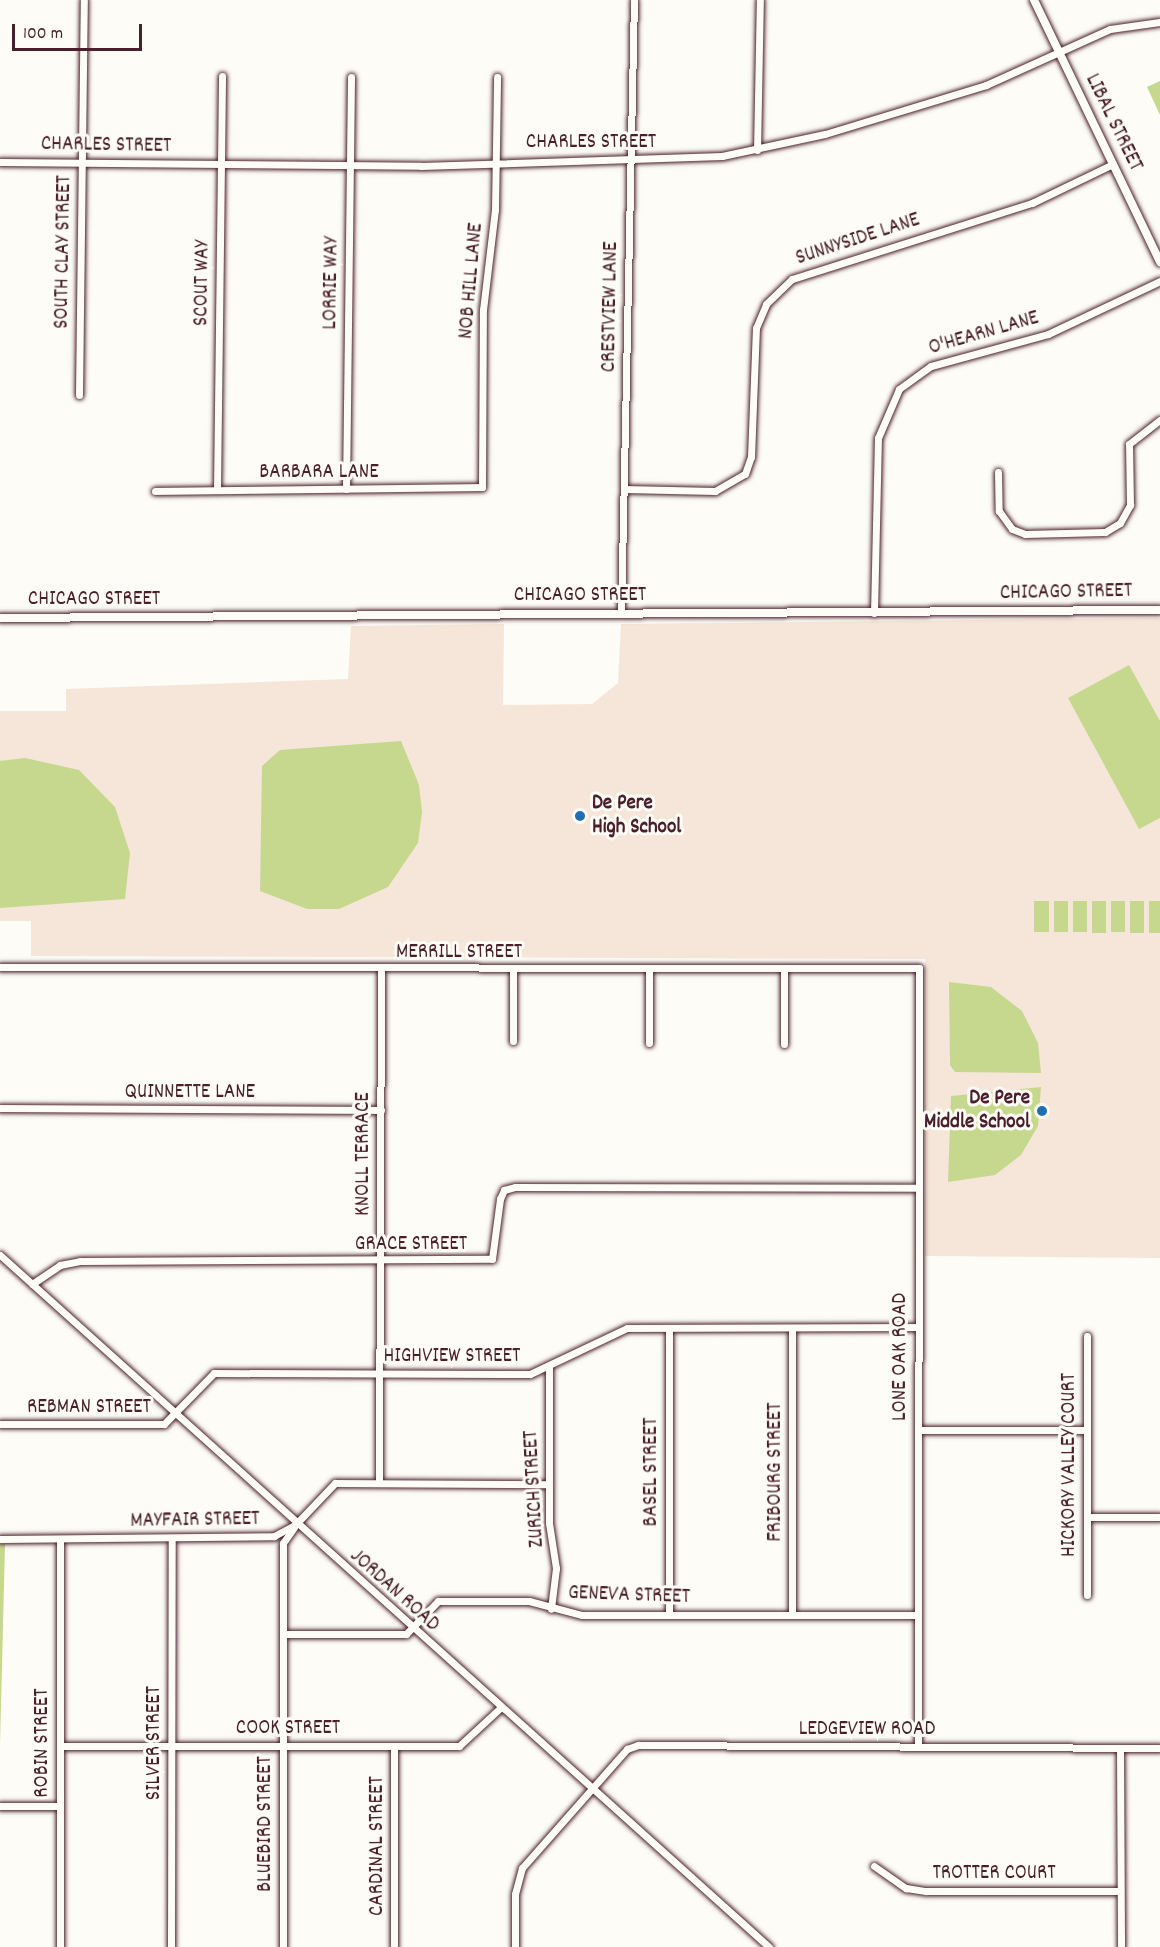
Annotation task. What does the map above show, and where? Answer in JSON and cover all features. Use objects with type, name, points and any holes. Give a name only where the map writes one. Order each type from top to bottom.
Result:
[{"type":"street","name":"SOUTH CLAY STREET","points":[[79,395],[84,0]]},
{"type":"street","name":"CRESTVIEW LANE","points":[[621,614],[634,0]]},
{"type":"street","points":[[757,150],[760,0]]},
{"type":"street","name":"LIBAL STREET","points":[[1034,0],[1160,262]]},
{"type":"street","name":"CHARLES STREET","points":[[0,162],[350,165],[496,159],[631,159],[757,150],[986,85],[1058,50],[1110,29],[1160,22]]},
{"type":"street","name":"SCOUT WAY","points":[[217,490],[222,76]]},
{"type":"street","name":"LORRIE WAY","points":[[346,489],[351,77]]},
{"type":"street","name":"NOB HILL LANE","points":[[482,487],[484,301],[496,159],[497,77]]},
{"type":"street","name":"SUNNYSIDE LANE","points":[[624,489],[715,491],[745,474],[751,458],[756,328],[766,304],[792,279],[1032,203],[1113,164]]},
{"type":"street","name":"O'HEARN LANE","points":[[874,613],[878,438],[898,389],[931,366],[1048,334],[1160,281]]},
{"type":"street","points":[[998,472],[999,511],[1012,529],[1025,534],[1105,532],[1120,523],[1130,505],[1129,444],[1160,420]]},
{"type":"street","name":"BARBARA LANE","points":[[155,491],[482,487]]},
{"type":"street","name":"CHICAGO STREET","points":[[0,618],[1160,610]]},
{"type":"street","name":"MERRILL STREET","points":[[0,967],[919,968]]},
{"type":"street","name":"LONE OAK ROAD","points":[[918,1747],[919,968]]},
{"type":"street","name":"KNOLL TERRACE","points":[[379,1483],[381,969]]},
{"type":"street","points":[[513,969],[513,1041]]},
{"type":"street","points":[[649,969],[649,1042]]},
{"type":"street","points":[[784,969],[784,1044]]},
{"type":"street","name":"QUINNETTE LANE","points":[[0,1108],[381,1110]]},
{"type":"street","name":"GRACE STREET","points":[[32,1284],[60,1265],[80,1261],[380,1262],[492,1259],[500,1199],[504,1190],[514,1186],[918,1188]]},
{"type":"street","name":"JORDAN ROAD","points":[[0,1255],[295,1525],[769,1947]]},
{"type":"street","name":"HIGHVIEW STREET","points":[[175,1416],[214,1373],[530,1374],[549,1368],[612,1331],[669,1328],[918,1327]]},
{"type":"street","name":"BASEL STREET","points":[[669,1328],[669,1615]]},
{"type":"street","name":"FRIBOURG STREET","points":[[792,1328],[792,1615]]},
{"type":"street","name":"HICKORY VALLEY COURT","points":[[1087,1336],[1087,1595]]},
{"type":"street","name":"ZURICH STREET","points":[[549,1368],[549,1484],[556,1568],[551,1609]]},
{"type":"street","name":"REBMAN STREET","points":[[0,1424],[164,1424],[175,1416]]},
{"type":"street","points":[[918,1430],[1087,1430]]},
{"type":"street","name":"MAYFAIR STREET","points":[[0,1539],[274,1536],[295,1525],[335,1483],[549,1484]]},
{"type":"street","points":[[1087,1517],[1160,1517]]},
{"type":"street","name":"BLUEBIRD STREET","points":[[283,1947],[283,1543],[295,1525]]},
{"type":"street","name":"SILVER STREET","points":[[171,1947],[172,1538]]},
{"type":"street","name":"ROBIN STREET","points":[[60,1539],[60,1947]]},
{"type":"street","name":"GENEVA STREET","points":[[413,1629],[438,1601],[529,1601],[551,1609],[582,1615],[918,1615]]},
{"type":"street","points":[[283,1634],[406,1634],[413,1629]]},
{"type":"street","name":"COOK STREET","points":[[60,1746],[466,1744],[501,1708]]},
{"type":"street","name":"LEDGEVIEW ROAD","points":[[515,1947],[515,1894],[522,1868],[627,1749],[638,1745],[1160,1748]]},
{"type":"street","name":"CARDINAL STREET","points":[[394,1746],[394,1947]]},
{"type":"street","points":[[1120,1748],[1121,1947]]},
{"type":"street","points":[[0,1806],[60,1806]]},
{"type":"street","name":"TROTTER COURT","points":[[874,1866],[906,1888],[926,1891],[1120,1891]]},
{"type":"shaded area","name":"De Pere High School","points":[[1160,618],[1160,1258],[925,1256],[925,959],[31,956],[31,921],[0,921],[0,711],[66,711],[66,689],[348,679],[351,626],[504,624],[503,705],[592,704],[618,683],[621,624]]},
{"type":"green space","points":[[1160,81],[1160,115],[1147,87]]},
{"type":"green space","points":[[1129,665],[1160,721],[1160,818],[1139,829],[1068,698]]},
{"type":"green space","points":[[401,741],[419,785],[422,812],[418,843],[388,887],[339,909],[307,909],[260,891],[262,766],[280,750]]},
{"type":"green space","points":[[25,758],[79,770],[115,807],[130,853],[125,899],[0,908],[0,761]]},
{"type":"green space","points":[[1034,901],[1049,901],[1049,932],[1034,932]]},
{"type":"green space","points":[[1054,901],[1068,901],[1068,932],[1054,932]]},
{"type":"green space","points":[[1073,901],[1087,901],[1087,932],[1073,932]]},
{"type":"green space","points":[[1092,901],[1106,901],[1106,933],[1092,933]]},
{"type":"green space","points":[[1111,901],[1125,901],[1125,932],[1111,932]]},
{"type":"green space","points":[[1130,901],[1144,901],[1144,933],[1130,933]]},
{"type":"green space","points":[[1149,901],[1160,901],[1160,933],[1149,933]]},
{"type":"green space","points":[[949,982],[991,987],[1022,1011],[1038,1043],[1041,1073],[955,1072],[950,1065]]},
{"type":"green space","points":[[1041,1087],[1038,1126],[1021,1155],[995,1175],[948,1182],[951,1096]]},
{"type":"green space","points":[[0,1544],[5,1544],[0,1744]]},
{"type":"place","name":"De Pere High School","points":[[580,816]]},
{"type":"place","name":"De Pere Middle School","points":[[1042,1111]]}]
